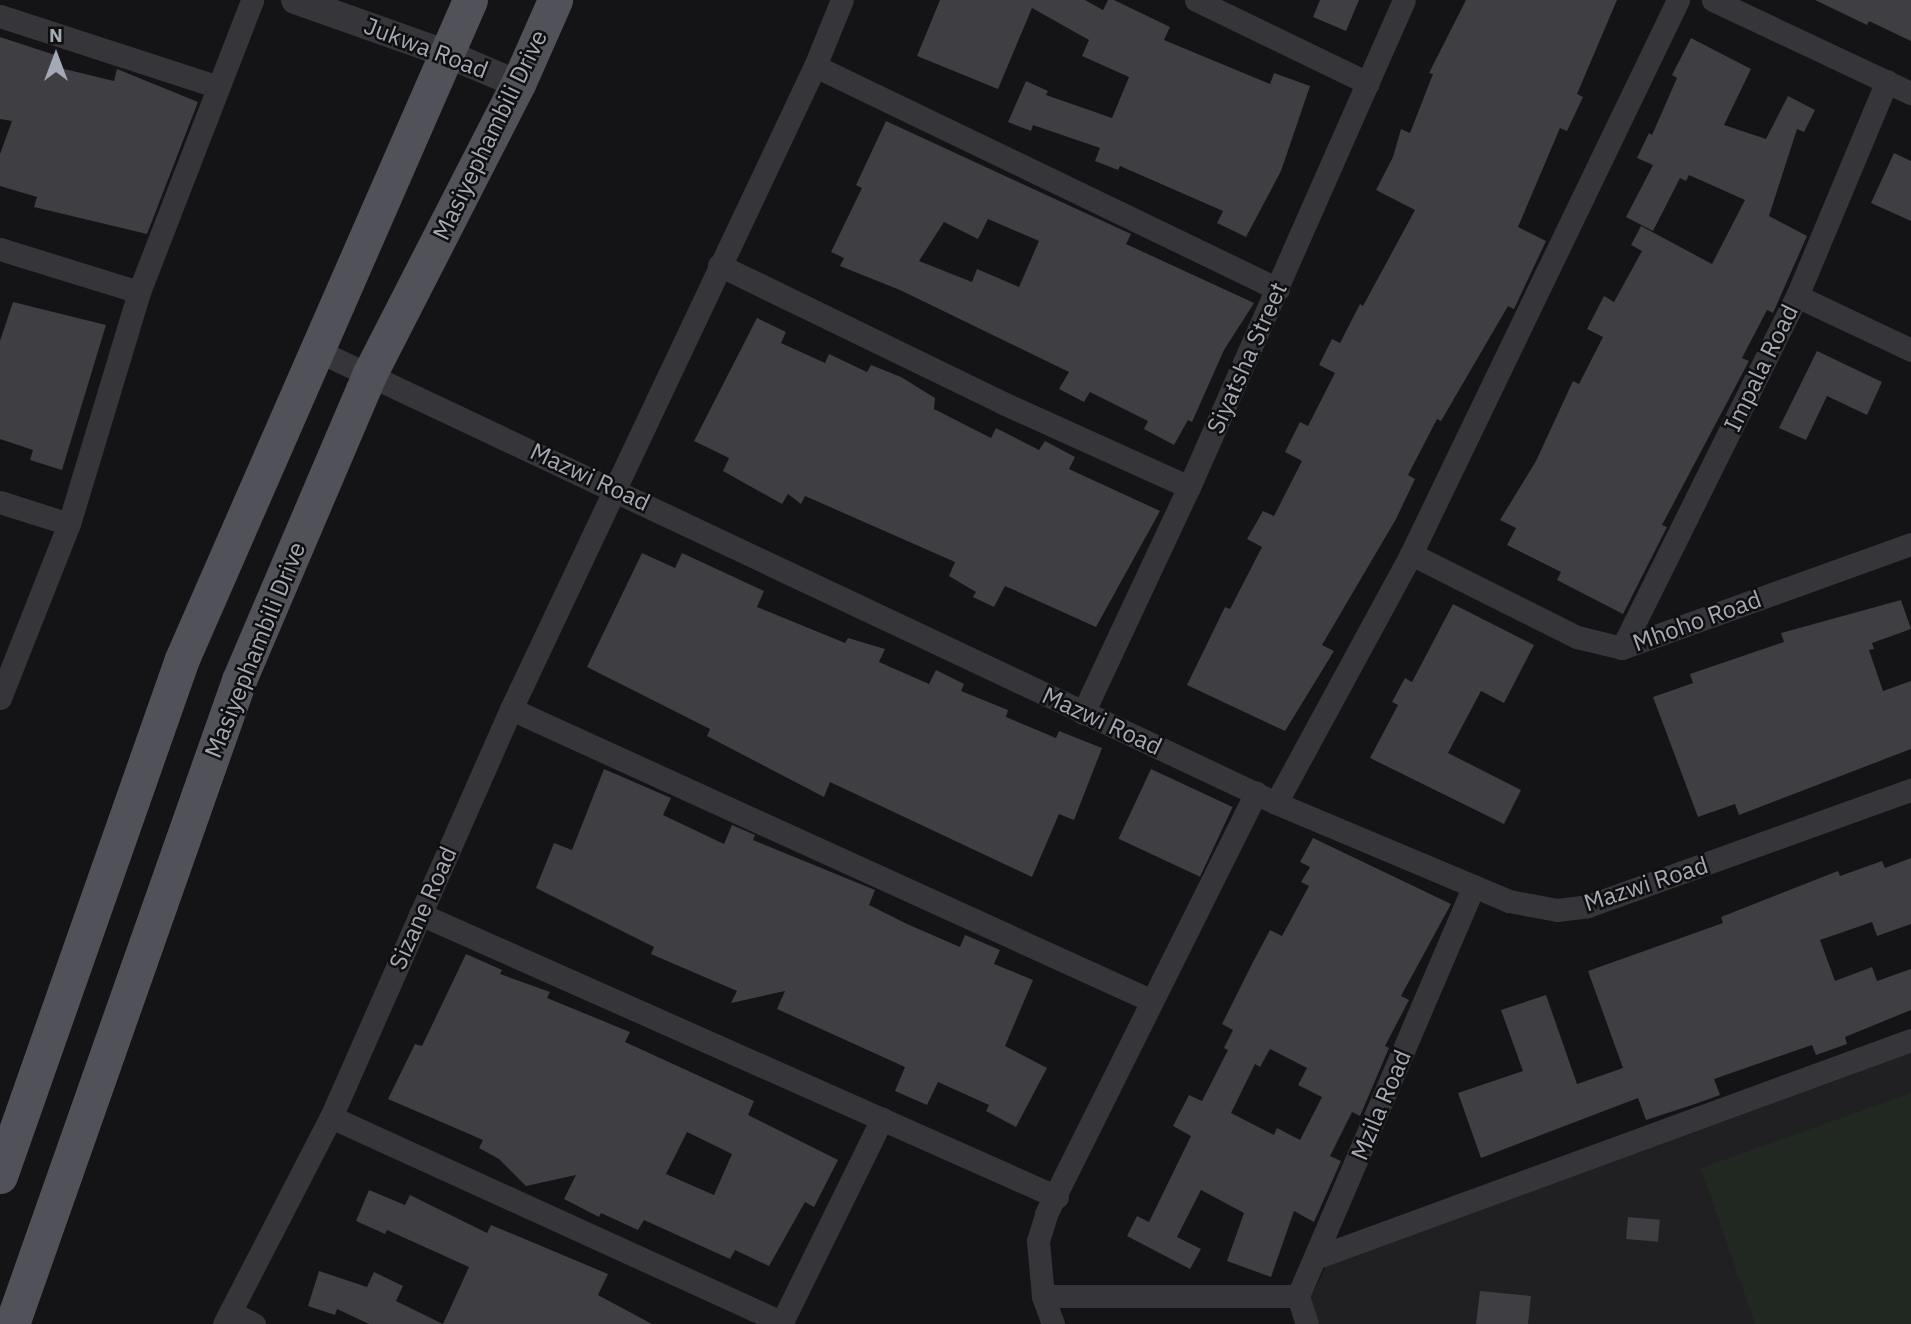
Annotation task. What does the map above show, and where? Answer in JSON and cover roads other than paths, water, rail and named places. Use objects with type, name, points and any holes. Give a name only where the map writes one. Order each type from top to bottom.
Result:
[{"type":"main road","points":[[0,1176],[182,659],[444,53],[470,0]]},
{"type":"main road","name":"Masiyephambili Drive","points":[[12,1324],[239,680],[369,375],[518,84],[555,0]]},
{"type":"street","points":[[0,698],[69,524],[139,292],[216,86],[252,0]]},
{"type":"street","name":"Jukwa Road","points":[[295,0],[444,53],[518,84]]},
{"type":"street","name":"Sizane Road","points":[[227,1318],[331,1117],[511,709],[815,66],[842,0]]},
{"type":"street","points":[[1196,0],[1368,83]]},
{"type":"street","name":"Siyatsha Street","points":[[1083,713],[1278,289],[1404,0]]},
{"type":"street","points":[[1053,1324],[1043,1296],[1038,1241],[1057,1197],[1152,1001],[1266,797],[1411,554],[1678,0]]},
{"type":"street","points":[[1713,0],[1911,93]]},
{"type":"street","points":[[0,16],[216,86]]},
{"type":"street","points":[[815,66],[1278,289]]},
{"type":"street","name":"Impala Road","points":[[1622,648],[1797,296],[1887,81]]},
{"type":"street","points":[[0,248],[139,292]]},
{"type":"street","points":[[719,265],[1003,402],[1189,486]]},
{"type":"street","points":[[1797,296],[1911,350]]},
{"type":"street","name":"Mazwi Road","points":[[316,350],[615,488],[1083,713],[1266,797],[1474,886],[1531,907],[1588,906],[1911,790]]},
{"type":"street","points":[[0,502],[69,524]]},
{"type":"street","name":"Mhoho Road","points":[[1411,554],[1577,637],[1622,648],[1911,544]]},
{"type":"street","points":[[511,709],[1152,1001]]},
{"type":"street","name":"Mzila Road","points":[[1298,1296],[1474,886]]},
{"type":"street","points":[[420,914],[1057,1197]]},
{"type":"street","points":[[1315,1258],[1911,1040]]},
{"type":"street","points":[[331,1117],[781,1323],[882,1119]]},
{"type":"street","points":[[1043,1296],[1298,1296],[1307,1324]]},
{"type":"street","points":[[227,1318],[254,1324]]}]
